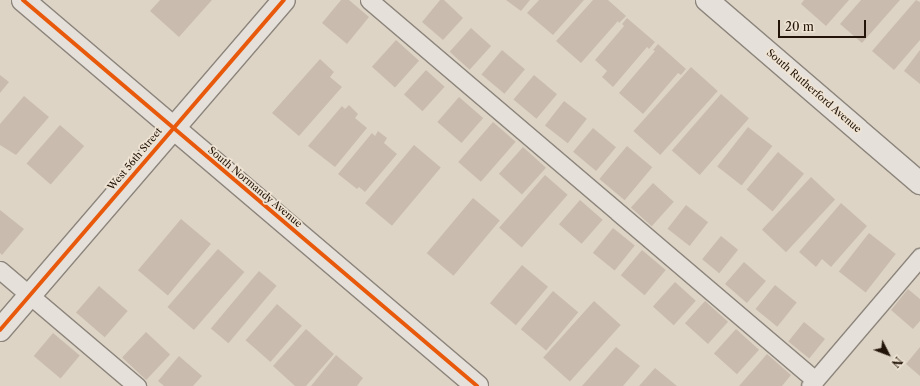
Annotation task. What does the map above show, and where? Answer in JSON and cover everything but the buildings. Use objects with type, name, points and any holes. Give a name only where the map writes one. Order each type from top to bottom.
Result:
[{"type":"street","name":"South Normandy Avenue","points":[[23,0],[477,386]]},
{"type":"street","name":"West 56th Street","points":[[0,330],[173,127],[284,0]]},
{"type":"street","name":"South Rutherford Avenue","points":[[707,0],[920,183]]},
{"type":"lane","points":[[369,0],[812,383],[920,257]]},
{"type":"lane","points":[[0,270],[137,386]]},
{"type":"cycle path","points":[[23,0],[477,386]]},
{"type":"cycle path","points":[[0,330],[284,0]]}]
